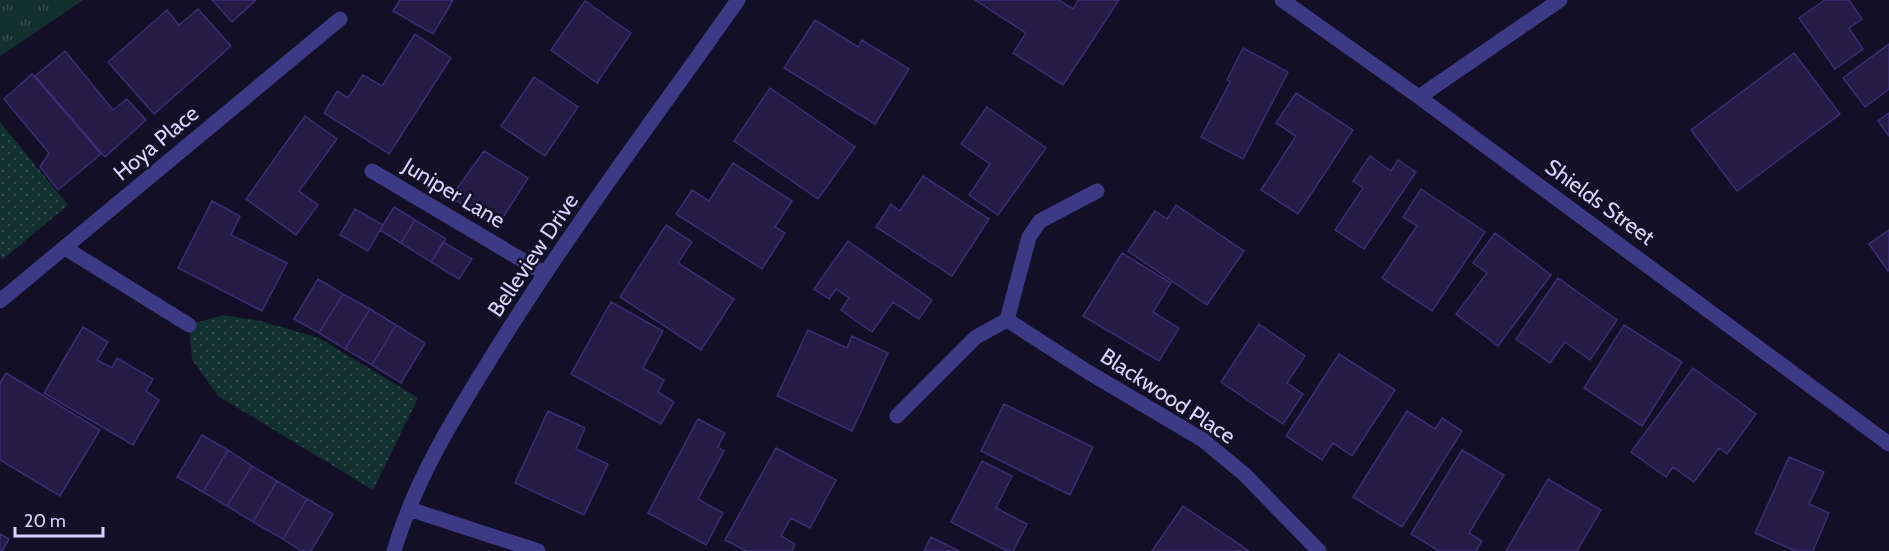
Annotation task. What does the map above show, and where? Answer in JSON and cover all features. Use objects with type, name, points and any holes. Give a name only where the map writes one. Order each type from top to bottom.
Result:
[{"type":"street","name":"Belleview Drive","points":[[394,551],[409,509],[445,432],[544,273],[738,0]]},
{"type":"street","name":"Shields Street","points":[[1282,0],[1419,97],[1889,444]]},
{"type":"street","points":[[1419,97],[1560,0]]},
{"type":"street","name":"Hoya Place","points":[[0,301],[340,19]]},
{"type":"street","name":"Juniper Lane","points":[[372,171],[544,273]]},
{"type":"street","points":[[897,416],[976,337],[1007,320],[1029,237],[1040,222],[1097,190]]},
{"type":"street","points":[[65,248],[189,324]]},
{"type":"street","name":"Blackwood Place","points":[[1007,320],[1203,440],[1244,474],[1318,551]]},
{"type":"street","points":[[409,509],[538,551]]},
{"type":"green space","points":[[0,0],[83,0],[0,56]]},
{"type":"green space","points":[[0,122],[68,205],[2,260],[0,257]]},
{"type":"green space","points":[[223,315],[260,321],[319,338],[418,398],[373,490],[218,396],[192,359],[189,325]]},
{"type":"building","points":[[212,0],[256,0],[232,22]]},
{"type":"building","points":[[400,0],[453,0],[433,34],[393,11]]},
{"type":"building","points":[[975,0],[1059,0],[1073,9],[1078,0],[1119,0],[1063,85],[1013,53],[1026,33]]},
{"type":"building","points":[[1825,0],[1849,0],[1862,19],[1849,28],[1863,49],[1835,69],[1799,18]]},
{"type":"building","points":[[585,1],[631,33],[597,83],[551,50]]},
{"type":"building","points":[[198,9],[231,46],[154,114],[108,62],[167,10],[179,25]]},
{"type":"building","points":[[815,20],[858,47],[862,40],[909,69],[875,124],[784,68]]},
{"type":"building","points":[[415,34],[451,58],[389,154],[324,113],[337,91],[348,98],[363,75],[382,86]]},
{"type":"building","points":[[1889,44],[1889,89],[1865,107],[1843,78]]},
{"type":"building","points":[[1243,48],[1288,72],[1243,159],[1201,137],[1230,82],[1227,80]]},
{"type":"building","points":[[65,51],[113,110],[127,99],[146,120],[105,157],[35,76]]},
{"type":"building","points":[[1794,53],[1840,114],[1737,191],[1691,130]]},
{"type":"building","points":[[32,74],[101,154],[58,190],[40,167],[49,153],[4,99]]},
{"type":"building","points":[[534,77],[578,107],[545,156],[501,126]]},
{"type":"building","points":[[770,88],[855,147],[818,199],[734,141]]},
{"type":"building","points":[[1296,93],[1353,130],[1298,214],[1261,190],[1296,136],[1276,123]]},
{"type":"building","points":[[987,107],[1046,148],[998,215],[969,195],[990,164],[961,144]]},
{"type":"building","points":[[1889,113],[1889,136],[1878,121]]},
{"type":"building","points":[[305,116],[337,139],[299,191],[318,205],[296,235],[246,199]]},
{"type":"building","points":[[484,151],[528,178],[497,227],[451,197]]},
{"type":"building","points":[[1370,156],[1391,171],[1398,160],[1416,172],[1364,249],[1335,230],[1363,188],[1353,181]]},
{"type":"building","points":[[733,163],[792,201],[775,227],[785,233],[762,269],[676,214],[692,190],[709,201]]},
{"type":"building","points":[[923,176],[989,219],[952,276],[876,227],[891,204],[900,211]]},
{"type":"building","points":[[1421,189],[1485,232],[1432,311],[1382,278],[1417,226],[1403,217]]},
{"type":"building","points":[[212,201],[240,216],[231,235],[287,263],[262,311],[178,268]]},
{"type":"building","points":[[1176,205],[1244,251],[1207,305],[1128,251],[1155,211],[1167,219]]},
{"type":"building","points":[[394,207],[415,220],[401,243],[380,230]]},
{"type":"building","points":[[355,209],[383,225],[368,251],[340,235]]},
{"type":"building","points":[[415,220],[446,239],[431,262],[401,243]]},
{"type":"building","points":[[666,225],[692,242],[678,263],[734,299],[701,350],[620,297]]},
{"type":"building","points":[[1889,230],[1889,270],[1888,271],[1869,244]]},
{"type":"building","points":[[1495,233],[1551,275],[1498,346],[1456,314],[1487,273],[1473,263]]},
{"type":"building","points":[[848,241],[932,300],[919,319],[893,302],[872,332],[841,310],[849,298],[836,289],[829,299],[814,289]]},
{"type":"building","points":[[443,242],[472,259],[459,279],[431,262]]},
{"type":"building","points":[[1122,253],[1171,283],[1153,312],[1179,328],[1159,361],[1083,316]]},
{"type":"building","points":[[1558,278],[1617,320],[1590,360],[1565,342],[1550,363],[1516,339]]},
{"type":"building","points":[[318,279],[343,294],[319,333],[294,319]]},
{"type":"building","points":[[343,294],[370,309],[345,349],[319,333]]},
{"type":"building","points":[[611,302],[663,331],[643,368],[664,380],[658,392],[674,402],[661,424],[571,374]]},
{"type":"building","points":[[370,309],[396,325],[372,365],[345,349]]},
{"type":"building","points":[[1259,324],[1305,356],[1287,383],[1303,394],[1283,424],[1221,382]]},
{"type":"building","points":[[396,325],[425,343],[401,383],[372,365]]},
{"type":"building","points":[[1624,325],[1682,362],[1642,426],[1584,388]]},
{"type":"building","points":[[83,327],[108,342],[97,360],[112,368],[117,358],[153,379],[146,391],[159,400],[133,445],[44,393]]},
{"type":"building","points":[[808,330],[847,348],[852,336],[888,353],[852,431],[777,396]]},
{"type":"building","points":[[1339,354],[1395,390],[1352,456],[1333,443],[1322,460],[1286,436]]},
{"type":"building","points":[[1693,368],[1756,414],[1727,454],[1719,448],[1694,482],[1673,467],[1666,477],[1631,452]]},
{"type":"building","points":[[6,373],[100,430],[60,496],[0,460],[0,383]]},
{"type":"building","points":[[1004,404],[1093,447],[1070,495],[981,451]]},
{"type":"building","points":[[548,411],[585,428],[576,449],[608,464],[584,515],[515,483]]},
{"type":"building","points":[[1407,411],[1435,429],[1442,418],[1462,431],[1402,527],[1353,497]]},
{"type":"building","points":[[698,419],[725,433],[718,447],[724,451],[698,499],[723,513],[706,545],[648,513]]},
{"type":"building","points":[[202,435],[228,450],[203,492],[177,477]]},
{"type":"building","points":[[776,448],[836,480],[810,528],[791,518],[781,536],[795,544],[792,551],[746,551],[725,540]]},
{"type":"building","points":[[228,450],[252,466],[227,506],[203,492]]},
{"type":"building","points":[[1462,450],[1504,475],[1469,533],[1482,541],[1476,551],[1439,551],[1411,534]]},
{"type":"building","points":[[1789,457],[1824,472],[1809,504],[1829,513],[1813,551],[1795,551],[1755,533]]},
{"type":"building","points":[[982,461],[1012,476],[996,508],[1027,524],[1013,551],[1007,551],[951,522]]},
{"type":"building","points":[[252,466],[277,481],[253,522],[227,506]]},
{"type":"building","points":[[1548,479],[1601,510],[1577,551],[1506,551]]},
{"type":"building","points":[[277,481],[307,499],[283,539],[253,522]]},
{"type":"building","points":[[307,499],[333,514],[311,551],[301,551],[283,539]]},
{"type":"building","points":[[1183,506],[1249,551],[1152,551]]},
{"type":"building","points":[[0,534],[9,539],[2,551],[0,551]]},
{"type":"building","points":[[931,537],[959,551],[924,551]]}]
